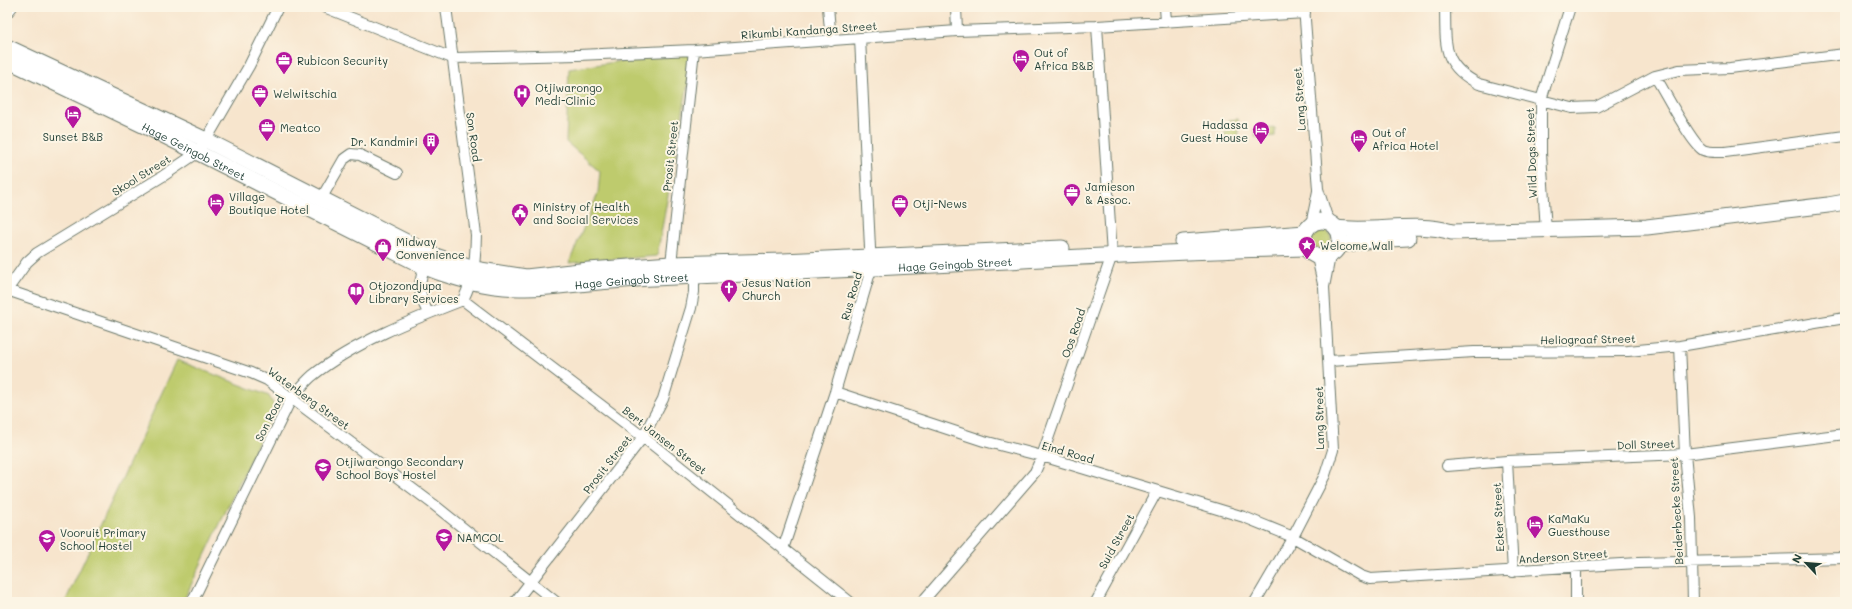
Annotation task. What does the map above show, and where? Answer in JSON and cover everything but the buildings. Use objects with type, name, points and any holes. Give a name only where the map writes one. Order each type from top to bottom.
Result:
[{"type":"highway","name":"Hage Geingob Street","points":[[7,47],[152,123],[197,153],[427,260],[473,276],[493,286],[536,288],[608,281],[871,263],[1112,250],[1308,229],[1321,221],[1334,226],[1364,230],[1428,228],[1452,232]]},
{"type":"highway","name":"Hage Geingob Street","points":[[7,60],[152,123],[206,140],[320,199],[392,243]]},
{"type":"highway","points":[[1340,245],[1370,240],[1433,237],[1452,232],[1546,231],[1647,227],[1845,202]]},
{"type":"highway","points":[[1308,229],[1304,240],[1317,254],[1334,253],[1340,245],[1340,239],[1334,226]]},
{"type":"highway","name":"Hage Geingob Street","points":[[1112,250],[1317,254]]},
{"type":"highway","name":"Hage Geingob Street","points":[[473,276],[526,277],[589,270],[671,264],[871,263]]},
{"type":"street","points":[[7,13],[12,7]]},
{"type":"street","name":"Skool Street","points":[[7,290],[27,262],[37,253],[163,176],[197,153],[249,66],[278,7]]},
{"type":"street","name":"Rikumbi Kandanga Street","points":[[324,7],[452,58],[694,50],[958,31],[1166,22],[1304,10]]},
{"type":"street","name":"Son Road","points":[[192,602],[291,399],[311,377],[332,362],[428,313],[463,300],[473,276],[476,235],[446,7]]},
{"type":"street","points":[[828,7],[831,41]]},
{"type":"street","points":[[956,7],[958,31]]},
{"type":"street","points":[[1165,7],[1166,22]]},
{"type":"street","points":[[1445,7],[1446,47],[1450,59],[1457,70],[1479,84],[1572,108],[1596,107],[1655,76],[1679,70],[1730,68],[1845,54]]},
{"type":"street","name":"Wild Dogs Street","points":[[1546,231],[1541,154],[1541,100],[1570,7]]},
{"type":"street","name":"Lang Street","points":[[1304,10],[1318,189],[1326,214],[1334,226]]},
{"type":"street","name":"Oos Road","points":[[922,602],[1035,472],[1042,456],[1112,250],[1097,26]]},
{"type":"street","name":"Rus Road","points":[[783,550],[835,392],[871,263],[860,38]]},
{"type":"street","name":"Prosit Street","points":[[671,264],[694,50]]},
{"type":"street","points":[[1655,76],[1694,140],[1702,149],[1707,151],[1725,152],[1845,136]]},
{"type":"street","points":[[320,199],[344,159],[351,154],[360,155],[397,173]]},
{"type":"street","name":"Lang Street","points":[[1308,229],[1318,189]]},
{"type":"street","name":"Lang Street","points":[[1255,602],[1293,537],[1325,475],[1333,450],[1324,288],[1317,254]]},
{"type":"street","points":[[427,260],[419,289],[420,298],[428,313]]},
{"type":"street","name":"Prosit Street","points":[[515,602],[643,437],[663,399],[691,308],[694,292],[694,276]]},
{"type":"street","name":"Waterberg Street","points":[[7,290],[251,373],[267,380],[433,504],[556,602]]},
{"type":"street","name":"Bert Jansen Street","points":[[463,300],[643,437],[850,602]]},
{"type":"street","name":"Heliograaf Street","points":[[1329,361],[1474,352],[1628,351],[1680,346],[1845,318]]},
{"type":"street","name":"Beiderbecke Street","points":[[1680,346],[1685,454],[1691,518],[1693,602]]},
{"type":"street","name":"Eind Road","points":[[835,392],[984,441],[1042,456],[1244,518],[1293,537]]},
{"type":"street","name":"Doll Street","points":[[1447,466],[1507,461],[1685,454],[1845,434]]},
{"type":"street","name":"Ecker Street","points":[[1507,461],[1513,572]]},
{"type":"street","name":"Suid Street","points":[[1096,602],[1158,491]]},
{"type":"street","name":"Anderson Street","points":[[1293,537],[1361,576],[1370,579],[1691,562],[1845,558]]},
{"type":"street","points":[[1576,568],[1576,602]]},
{"type":"green space","points":[[694,50],[657,256],[569,263],[598,193],[600,171],[566,142],[569,69]]},
{"type":"green space","points":[[1238,119],[1239,140],[1225,140],[1225,131],[1229,131],[1229,120]]},
{"type":"green space","points":[[1275,128],[1275,136],[1255,137],[1254,129]]},
{"type":"green space","points":[[1321,229],[1328,232],[1331,239],[1328,246],[1321,249],[1314,246],[1311,239],[1314,232]]},
{"type":"green space","points":[[177,360],[269,396],[275,407],[183,602],[65,602]]},
{"type":"place","name":"Out of Africa B&B","points":[[1021,73]]},
{"type":"place","name":"Rubicon Security","points":[[284,75]]},
{"type":"place","name":"Welwitschia","points":[[260,108]]},
{"type":"place","name":"Otjiwarongo Medi-Clinic","points":[[522,108]]},
{"type":"place","name":"Sunset B&B","points":[[73,129]]},
{"type":"place","name":"Meatco","points":[[267,142]]},
{"type":"place","name":"Hadassa Guest House","points":[[1261,145]]},
{"type":"place","name":"Out of Africa Hotel","points":[[1359,153]]},
{"type":"place","name":"Dr. Kandmiri","points":[[431,156]]},
{"type":"place","name":"Jamieson & Assoc.","points":[[1072,207]]},
{"type":"place","name":"Village Boutique Hotel","points":[[216,217]]},
{"type":"place","name":"Otji-News","points":[[900,218]]},
{"type":"place","name":"Ministry of Health and Social Services","points":[[520,227]]},
{"type":"place","name":"Welcome Wall","points":[[1307,260]]},
{"type":"place","name":"Midway Convenience","points":[[383,262]]},
{"type":"place","name":"Jesus Nation Church","points":[[729,303]]},
{"type":"place","name":"Otjozondjupa Library Services","points":[[356,306]]},
{"type":"place","name":"Otjiwarongo Secondary School Boys Hostel","points":[[323,482]]},
{"type":"place","name":"KaMaKu Guesthouse","points":[[1535,539]]},
{"type":"place","name":"NAMCOL","points":[[444,552]]},
{"type":"place","name":"Vooruit Primary School Hostel","points":[[47,553]]}]
